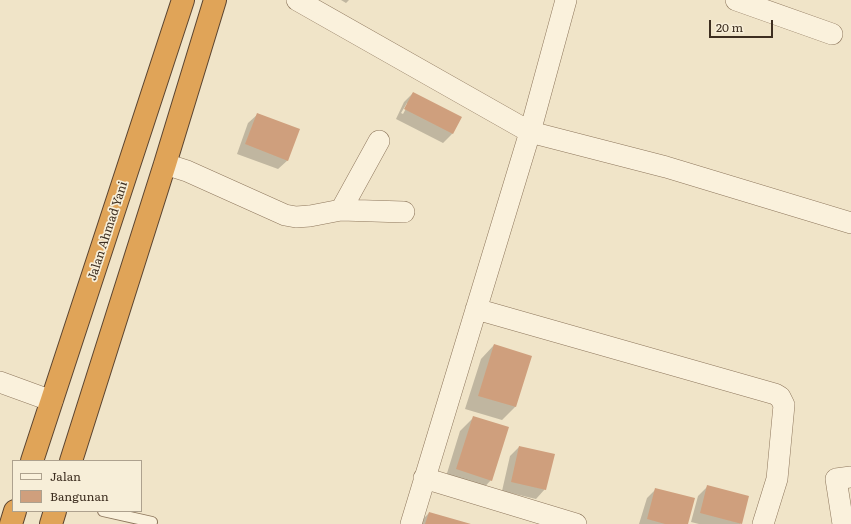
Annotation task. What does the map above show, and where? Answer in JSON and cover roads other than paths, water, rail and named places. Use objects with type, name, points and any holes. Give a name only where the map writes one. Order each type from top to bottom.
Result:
[{"type":"highway","name":"Jalan Ahmad Yani","points":[[32,460],[183,0]]},
{"type":"highway","points":[[71,460],[215,0]]},
{"type":"highway","points":[[11,524],[15,512]]},
{"type":"highway","points":[[51,524],[55,512]]},
{"type":"street","points":[[297,0],[530,132],[666,167],[851,223]]},
{"type":"street","points":[[411,524],[530,132],[566,0]]},
{"type":"street","points":[[736,0],[832,34]]},
{"type":"street","points":[[341,210],[379,140]]},
{"type":"street","points":[[165,164],[187,171],[285,215],[296,217],[310,216],[341,210],[404,212]]},
{"type":"street","points":[[476,309],[780,396],[784,405],[777,479],[763,524]]},
{"type":"street","points":[[0,382],[52,401]]},
{"type":"street","points":[[843,524],[836,479],[851,477]]},
{"type":"street","points":[[424,478],[576,524]]},
{"type":"lane","points":[[107,512],[152,522]]}]
